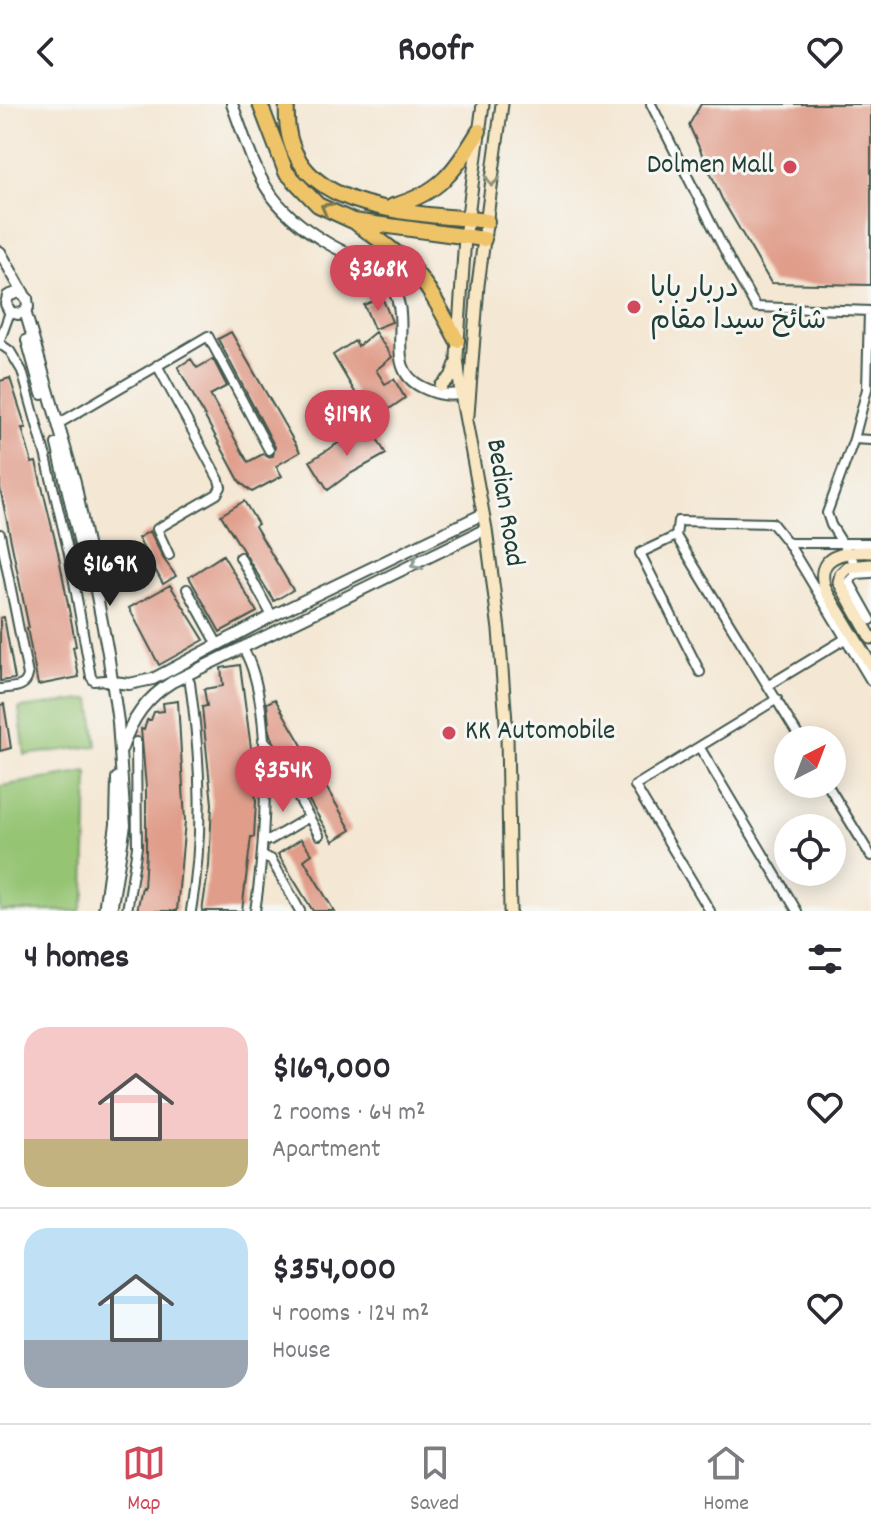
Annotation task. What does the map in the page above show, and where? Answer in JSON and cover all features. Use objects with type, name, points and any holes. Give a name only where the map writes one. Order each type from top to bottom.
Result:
[{"type":"highway","points":[[260,104],[280,161],[294,182],[318,205],[353,221],[379,238],[410,266],[457,340]]},
{"type":"highway","points":[[287,104],[289,136],[295,152],[316,180],[339,196],[385,208],[487,221]]},
{"type":"highway","points":[[385,208],[424,195],[446,180],[479,131]]},
{"type":"highway","points":[[353,221],[484,239]]},
{"type":"main road","name":"Bedian Road","points":[[483,104],[465,237],[457,357],[466,388],[467,428],[486,529],[499,630],[507,735],[510,911]]},
{"type":"main road","points":[[466,388],[502,104]]},
{"type":"main road","points":[[441,386],[451,377],[457,357]]},
{"type":"main road","points":[[871,552],[844,547],[827,564],[822,593],[871,665]]},
{"type":"main road","points":[[871,565],[856,565],[843,571],[840,585],[871,638]]},
{"type":"street","points":[[232,104],[259,178],[282,210],[309,232],[367,264],[394,290],[402,323],[400,357],[411,380],[440,394],[466,388]]},
{"type":"street","points":[[651,104],[756,307],[870,311],[867,389],[854,439],[827,513],[856,565]]},
{"type":"street","points":[[0,252],[28,302],[15,310],[0,342],[10,351],[22,371],[46,457],[94,681],[137,684],[186,675],[486,529]]},
{"type":"street","points":[[0,290],[15,310],[58,424],[84,525],[121,751],[125,825],[111,911]]},
{"type":"street","points":[[24,294],[13,292],[15,310],[56,440],[108,681]]},
{"type":"street","points":[[58,424],[208,336],[269,450]]},
{"type":"street","points":[[157,365],[221,487],[217,494],[157,529],[169,555]]},
{"type":"street","points":[[424,388],[466,388]]},
{"type":"street","points":[[854,439],[871,440]]},
{"type":"street","points":[[121,751],[131,726],[148,701],[170,677],[218,645],[483,514]]},
{"type":"street","points":[[793,726],[676,536],[678,521],[772,523],[822,593],[871,681]]},
{"type":"street","points":[[0,534],[28,675],[27,682],[22,686],[0,689]]},
{"type":"street","points":[[676,536],[640,553],[700,672]]},
{"type":"street","points":[[788,543],[844,547],[871,543]]},
{"type":"street","points":[[240,557],[277,614],[289,626]]},
{"type":"street","points":[[871,573],[856,574],[849,581],[871,620]]},
{"type":"street","points":[[344,583],[351,596]]},
{"type":"street","points":[[187,589],[218,645]]},
{"type":"street","points":[[769,685],[845,639]]},
{"type":"street","points":[[242,647],[251,666],[263,740],[264,840],[255,911]]},
{"type":"street","points":[[186,675],[190,683],[198,746],[201,801],[191,911]]},
{"type":"street","points":[[710,911],[635,786],[777,699]]},
{"type":"street","points":[[114,720],[131,726]]},
{"type":"street","points":[[104,911],[116,824],[114,720]]},
{"type":"street","points":[[263,740],[270,746],[319,835]]},
{"type":"street","points":[[127,911],[137,847],[136,742]]},
{"type":"street","points":[[700,748],[797,911]]},
{"type":"street","points":[[836,798],[871,856]]},
{"type":"street","points":[[264,840],[270,840],[309,817]]},
{"type":"street","points":[[263,856],[271,859],[300,911]]},
{"type":"green space","points":[[91,699],[97,746],[25,755],[19,708]]},
{"type":"green space","points":[[88,772],[85,894],[80,911],[0,911],[0,786]]},
{"type":"building","name":"Dolmen Mall","points":[[701,104],[871,104],[871,285],[771,283],[722,199],[689,125]]},
{"type":"building","points":[[350,265],[372,285],[361,297],[339,276]]},
{"type":"building","points":[[382,297],[392,322],[374,329],[364,305]]},
{"type":"building","points":[[231,332],[300,452],[276,466],[282,476],[252,492],[240,482],[178,367],[191,359],[197,368],[213,359],[227,386],[210,395],[248,462],[263,454],[273,456],[275,447],[218,339]]},
{"type":"building","points":[[375,332],[392,357],[376,370],[385,384],[394,379],[405,398],[372,421],[333,355],[355,341],[358,346]]},
{"type":"building","points":[[10,378],[26,428],[22,428],[32,463],[36,462],[58,552],[79,677],[38,685],[0,488],[0,381]]},
{"type":"building","points":[[371,428],[386,454],[328,490],[310,461],[340,442],[342,446]]},
{"type":"building","points":[[244,501],[258,524],[255,526],[293,590],[274,601],[221,515]]},
{"type":"building","points":[[150,531],[176,576],[163,584],[138,538]]},
{"type":"building","points":[[223,555],[257,612],[220,632],[189,577]]},
{"type":"building","points":[[170,585],[204,640],[159,665],[129,608]]},
{"type":"building","points":[[4,617],[15,679],[0,681],[0,618]]},
{"type":"building","points":[[240,665],[253,763],[256,802],[254,837],[251,837],[242,911],[202,911],[209,866],[212,804],[202,707],[207,706],[204,689],[223,686],[221,668]]},
{"type":"building","points":[[275,699],[351,830],[333,841],[270,735],[267,703]]},
{"type":"building","points":[[178,701],[185,821],[177,911],[137,911],[144,888],[146,852],[146,788],[141,729],[144,730],[154,712],[164,711],[163,703]]},
{"type":"building","points":[[4,704],[11,748],[0,751],[0,705]]},
{"type":"building","points":[[301,839],[312,854],[304,860],[334,911],[313,911],[278,854]]},
{"type":"place","name":"Dolmen Mall","points":[[790,167]]},
{"type":"place","name":"دربار بابا شائخ سیدا مقام","points":[[634,307]]},
{"type":"place","name":"KK Automobile","points":[[449,733]]}]
